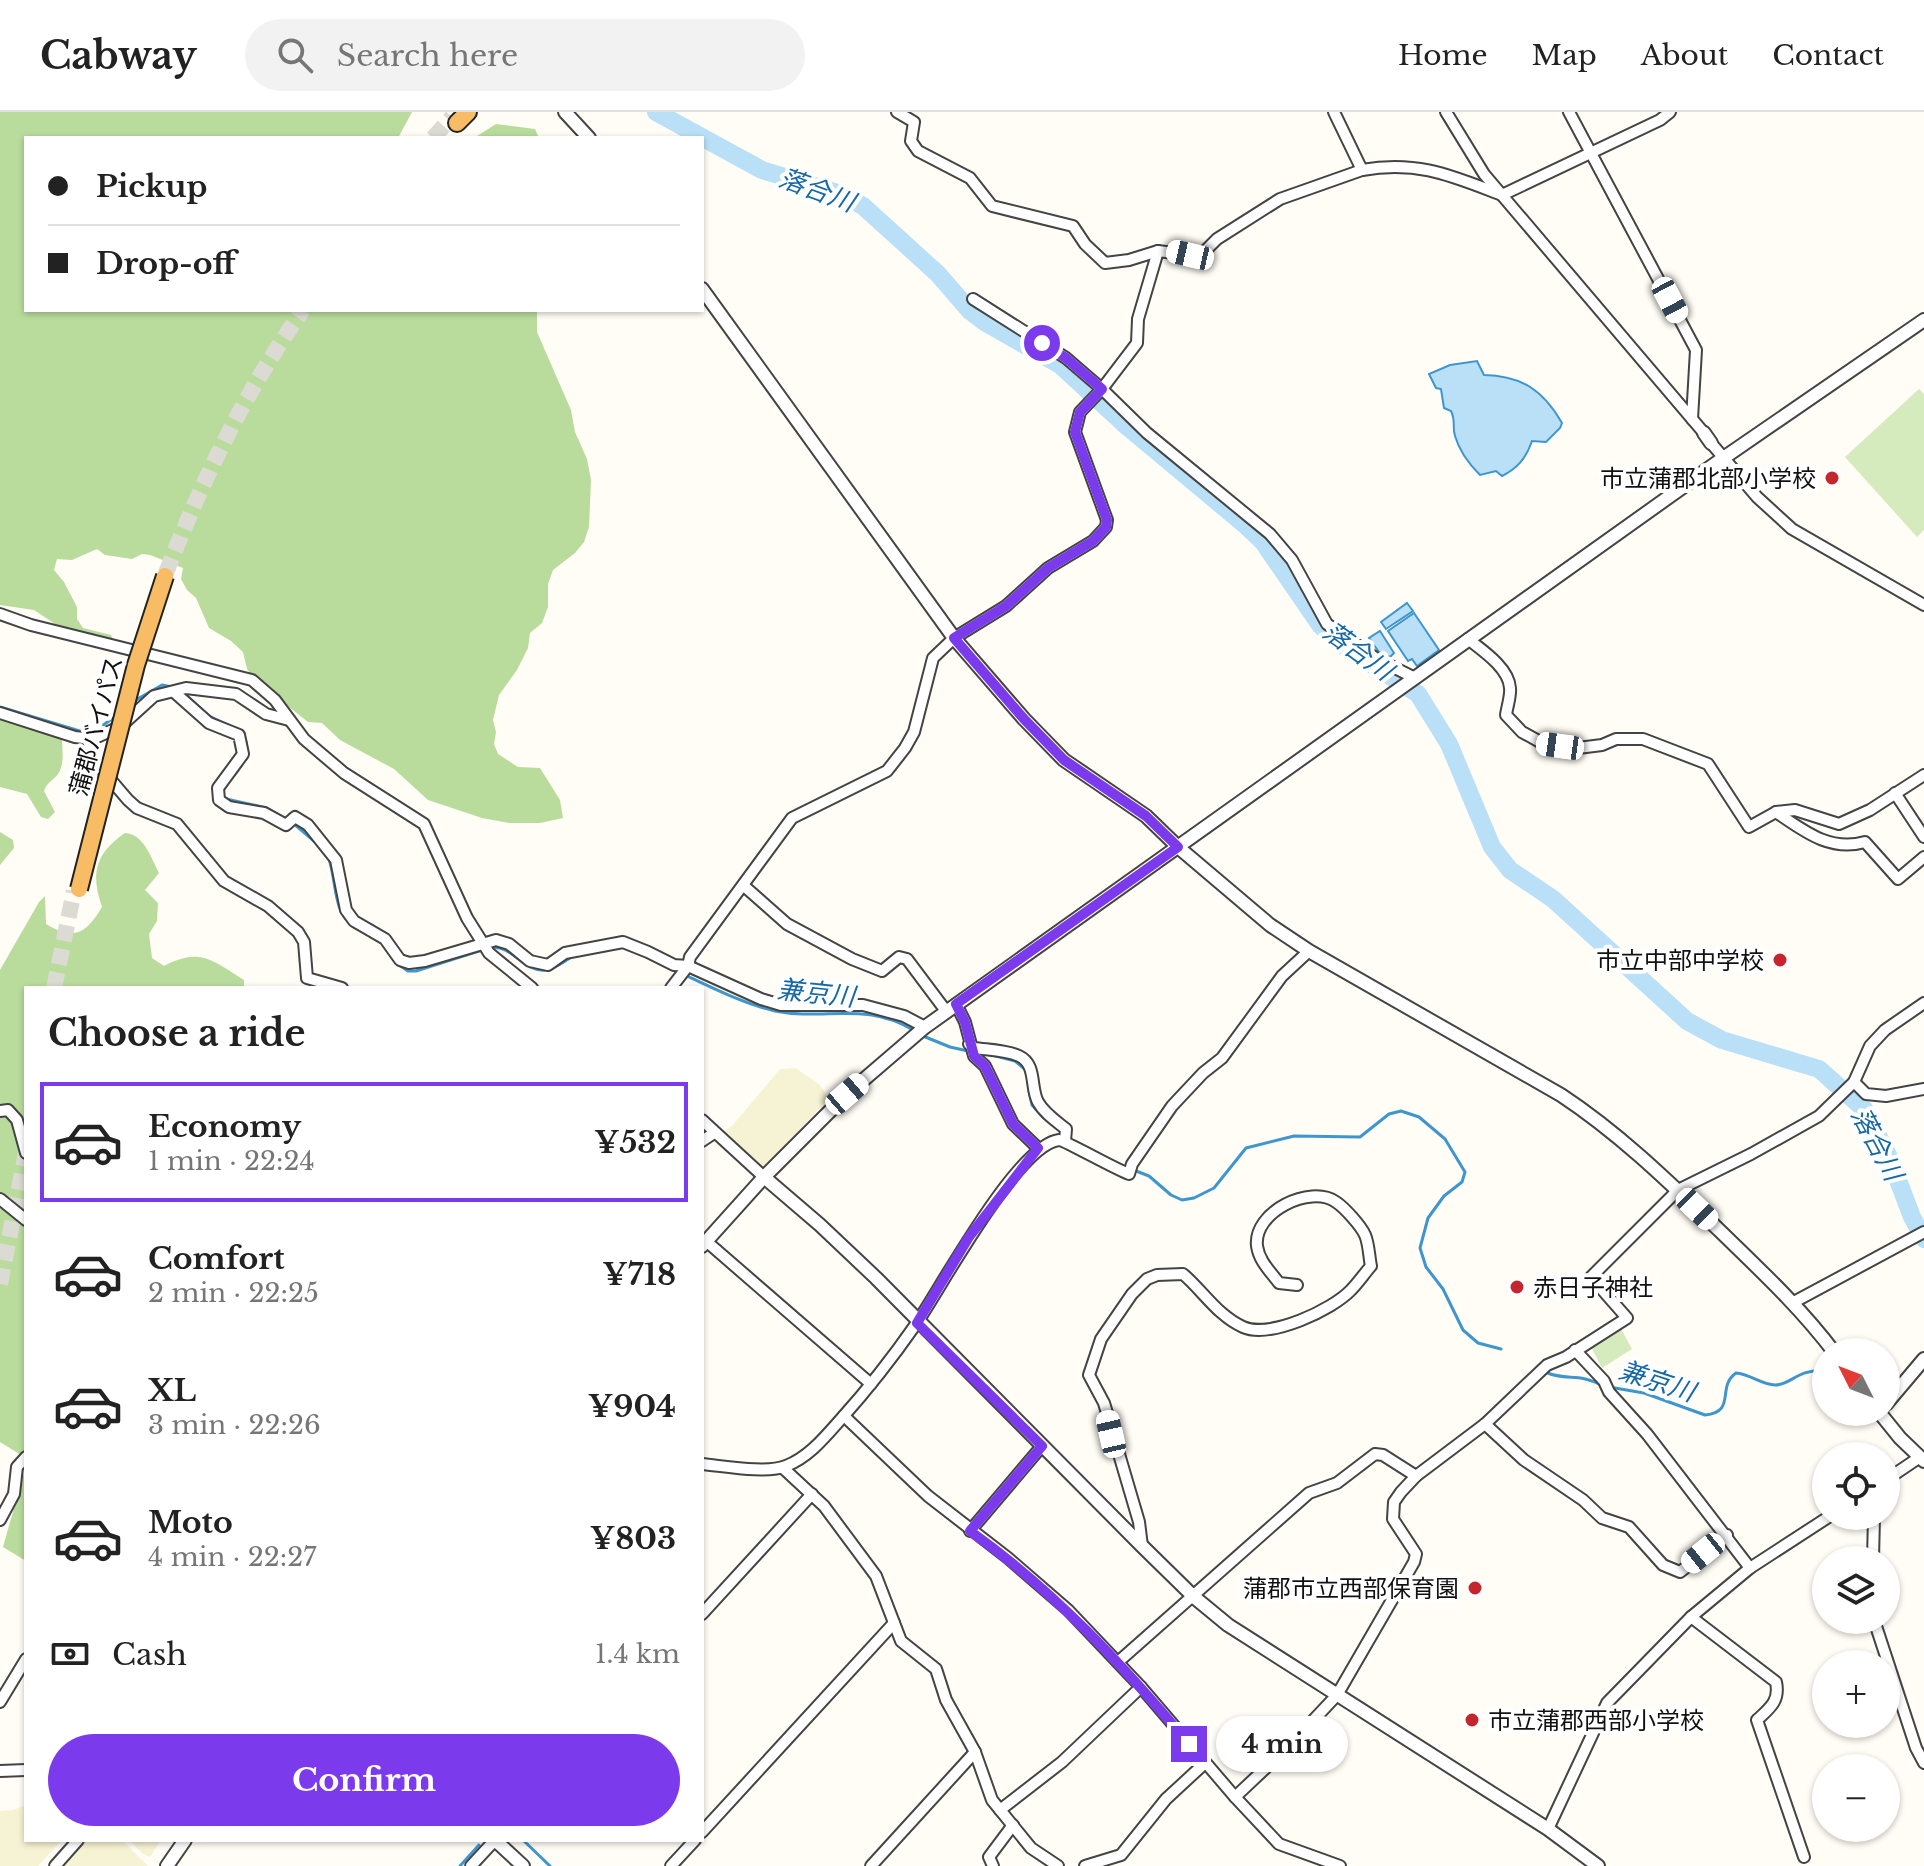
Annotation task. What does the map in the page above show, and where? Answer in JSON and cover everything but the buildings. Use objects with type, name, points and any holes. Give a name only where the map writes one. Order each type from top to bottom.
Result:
[{"type":"highway","name":"蒲郡バイパス","points":[[76,890],[131,663],[163,574]]},
{"type":"street","points":[[565,112],[587,136]]},
{"type":"street","points":[[897,112],[914,122],[911,141],[918,151],[970,178],[992,206],[1073,226],[1085,244],[1105,263],[1158,251],[1190,255],[1204,252],[1217,239],[1280,199],[1362,170],[1419,167],[1502,195],[1660,120],[1670,112]]},
{"type":"street","points":[[1334,112],[1362,170]]},
{"type":"street","points":[[1446,112],[1484,174],[1757,497],[1792,529],[1924,605]]},
{"type":"street","points":[[1569,112],[1696,350],[1692,419]]},
{"type":"street","points":[[681,975],[690,957],[792,818],[887,771],[914,732],[933,658],[954,638],[1006,606],[1048,568],[1093,541],[1106,527],[1107,520],[1075,432],[1080,412],[1137,343],[1138,319],[1158,251]]},
{"type":"street","points":[[704,292],[954,638],[1064,760],[1146,816],[1270,925],[1309,951],[1561,1095],[1633,1148],[1794,1302],[1823,1338]]},
{"type":"street","points":[[973,299],[1066,358],[1147,433],[1270,534],[1292,560],[1327,624],[1377,659],[1414,679]]},
{"type":"street","points":[[871,1384],[704,1244],[764,1177],[847,1094],[951,1007],[1722,459],[1924,320]]},
{"type":"street","points":[[0,614],[31,625],[244,676],[275,700],[304,739],[344,773],[424,824],[467,918],[487,947],[530,986]]},
{"type":"street","points":[[1468,639],[1495,662],[1506,677],[1510,688],[1506,715],[1522,732],[1542,743],[1578,748],[1602,745],[1616,739],[1643,739],[1708,764],[1749,827],[1776,812],[1795,810],[1839,824],[1870,810],[1924,775]]},
{"type":"street","points":[[0,713],[88,739],[101,737],[121,726],[154,696],[179,690],[236,694],[266,714],[289,720]]},
{"type":"street","points":[[179,690],[209,723],[239,735],[243,754],[218,788],[219,800],[229,807],[264,813],[286,825],[291,821],[308,825],[336,860],[346,910],[354,921],[385,939],[400,960],[409,963],[425,961],[487,947],[503,940],[530,961],[548,965],[565,953],[623,942],[674,965],[681,975],[781,1005],[863,1005],[904,1016],[921,1030]]},
{"type":"street","points":[[88,739],[92,758],[128,800],[137,808],[177,824],[224,881],[268,906],[298,932],[304,942],[307,978],[335,986]]},
{"type":"street","points":[[1895,793],[1924,837]]},
{"type":"street","points":[[1776,812],[1802,830],[1836,846],[1849,847],[1865,842],[1898,879],[1924,857]]},
{"type":"street","points":[[744,886],[787,924],[852,959],[882,971],[899,957],[907,959],[965,1022],[971,1049],[985,1066],[1013,1124],[1038,1148]]},
{"type":"street","points":[[971,1049],[1019,1056],[1027,1062],[1040,1105],[1065,1136],[1129,1174],[1172,1106],[1222,1058],[1282,976],[1309,951]]},
{"type":"street","points":[[1235,1797],[1337,1695],[1414,1562],[1416,1554],[1393,1519],[1394,1502],[1416,1476],[1485,1424],[1547,1365],[1627,1318],[1591,1277],[1678,1190],[1819,1116],[1853,1082],[1870,1046],[1885,1030],[1924,1003]]},
{"type":"street","points":[[1853,1082],[1866,1094],[1886,1096],[1924,1089]]},
{"type":"street","points":[[0,1111],[8,1110],[17,1120],[24,1146]]},
{"type":"street","points":[[704,1122],[820,1225],[1194,1597],[1228,1625],[1548,1829],[1597,1866]]},
{"type":"street","points":[[704,1140],[714,1133]]},
{"type":"street","points":[[704,1464],[783,1468],[816,1447],[871,1384],[917,1323],[969,1237],[1038,1148],[1065,1136]]},
{"type":"street","points":[[1142,1546],[1139,1522],[1104,1403],[1089,1375],[1101,1339],[1132,1294],[1147,1279],[1157,1275],[1183,1274],[1222,1313],[1247,1329],[1262,1329],[1313,1316],[1350,1292],[1371,1266],[1365,1234],[1335,1201],[1311,1197],[1285,1203],[1264,1221],[1256,1242],[1260,1258],[1279,1283],[1297,1285]]},
{"type":"street","points":[[0,1199],[24,1218]]},
{"type":"street","points":[[1794,1302],[1924,1232]]},
{"type":"street","points":[[1575,1350],[1647,1434],[1750,1568]]},
{"type":"street","points":[[1900,1387],[1924,1359]]},
{"type":"street","points":[[844,1416],[928,1496],[1008,1558],[1068,1610],[1141,1687],[1279,1844],[1314,1862],[1340,1866]]},
{"type":"street","points":[[1485,1424],[1524,1460],[1583,1500],[1602,1518],[1629,1527],[1663,1565],[1680,1572],[1727,1535]]},
{"type":"street","points":[[1890,1426],[1922,1459],[1900,1472]]},
{"type":"street","points":[[970,1531],[1042,1446]]},
{"type":"street","points":[[1118,1662],[1309,1493],[1337,1483],[1375,1454],[1383,1455],[1416,1476]]},
{"type":"street","points":[[0,1520],[14,1494],[17,1467],[24,1459]]},
{"type":"street","points":[[783,1468],[824,1506],[876,1576],[901,1641],[936,1669],[946,1700],[975,1752],[986,1787],[1000,1810],[1031,1848],[1058,1866]]},
{"type":"street","points":[[704,1612],[812,1494]]},
{"type":"street","points":[[1548,1829],[1607,1703],[1691,1617],[1750,1568],[1812,1528]]},
{"type":"street","points":[[1691,1617],[1776,1682],[1776,1703],[1757,1720],[1804,1857]]},
{"type":"street","points":[[704,1830],[894,1623]]},
{"type":"street","points":[[1879,1634],[1916,1748],[1924,1763]]},
{"type":"street","points":[[0,1702],[24,1662]]},
{"type":"street","points":[[1000,1810],[1062,1762],[1141,1687]]},
{"type":"street","points":[[871,1866],[975,1752]]},
{"type":"street","points":[[1085,1866],[1121,1855],[1166,1799],[1205,1763]]},
{"type":"street","points":[[0,1771],[24,1770]]},
{"type":"street","points":[[993,1866],[989,1857],[1013,1825]]},
{"type":"street","points":[[55,1866],[76,1842]]},
{"type":"street","points":[[167,1866],[184,1842]]},
{"type":"street","points":[[471,1866],[493,1842]]},
{"type":"street","points":[[497,1842],[523,1866]]},
{"type":"street","points":[[671,1866],[693,1842]]},
{"type":"street","points":[[1121,1855],[1125,1866]]},
{"type":"shaded area","points":[[795,1068],[819,1084],[829,1098],[764,1168],[759,1168],[721,1133],[732,1126],[780,1069]]},
{"type":"shaded area","points":[[24,1806],[24,1842],[60,1842],[38,1866],[0,1866],[0,1811]]},
{"type":"shaded area","points":[[83,1842],[124,1842],[148,1866],[61,1866]]},
{"type":"shaded area","points":[[131,1842],[160,1842],[150,1857]]},
{"type":"green space","points":[[0,112],[412,112],[399,136],[24,136],[24,312],[537,312],[537,332],[571,410],[575,432],[587,459],[591,480],[589,527],[584,542],[575,553],[553,570],[548,584],[548,607],[542,623],[530,633],[528,648],[517,670],[499,695],[493,720],[496,732],[494,744],[498,754],[518,767],[540,768],[560,800],[563,818],[540,823],[509,823],[482,818],[428,800],[394,769],[340,740],[322,723],[308,722],[254,679],[247,669],[243,652],[209,628],[196,598],[181,579],[183,568],[150,555],[142,554],[132,559],[105,555],[97,549],[72,560],[57,559],[54,570],[77,607],[77,619],[83,628],[111,635],[114,641],[73,636],[34,610],[0,605]]},
{"type":"green space","points":[[496,124],[535,129],[538,136],[477,136]]},
{"type":"green space","points":[[1919,389],[1924,394],[1924,530],[1917,537],[1845,457]]},
{"type":"green space","points":[[0,717],[62,738],[62,766],[44,791],[55,812],[48,819],[41,817],[27,794],[0,787]]},
{"type":"green space","points":[[0,832],[13,840],[14,848],[0,865]]},
{"type":"green space","points":[[125,833],[132,834],[142,842],[159,873],[145,890],[158,903],[157,921],[149,934],[152,958],[164,966],[187,957],[206,958],[244,980],[244,986],[24,986],[24,1454],[21,1455],[0,1442],[0,970],[45,896],[46,924],[64,932],[85,929],[102,907],[96,874],[102,856]]},
{"type":"green space","points":[[1620,1327],[1632,1349],[1602,1368],[1590,1345]]},
{"type":"green space","points":[[24,1473],[24,1560],[3,1547]]},
{"type":"water","points":[[1477,361],[1484,375],[1510,378],[1530,387],[1547,402],[1562,423],[1546,442],[1532,441],[1521,462],[1502,476],[1496,471],[1480,475],[1469,462],[1454,433],[1451,411],[1444,408],[1441,389],[1436,388],[1429,374],[1450,365]]},
{"type":"water","points":[[1407,603],[1413,611],[1386,629],[1381,622]]},
{"type":"water","points":[[1414,613],[1439,650],[1417,666],[1412,659],[1408,661],[1388,631]]},
{"type":"water","points":[[1380,631],[1394,653],[1390,657],[1379,652],[1369,638]]},
{"type":"waterway","name":"落合川","points":[[656,112],[700,136]]},
{"type":"waterway","name":"落合川","points":[[704,138],[762,170],[841,194],[863,206],[938,274],[970,311],[1060,365],[1123,423],[1244,524],[1263,542],[1320,625],[1343,646],[1418,694],[1449,744],[1492,847],[1510,870],[1553,899],[1687,1021],[1722,1040],[1819,1069],[1864,1109],[1890,1159],[1912,1217],[1924,1239]]},
{"type":"waterway","name":"兼京川","points":[[134,701],[162,685],[177,688]]},
{"type":"waterway","name":"兼京川","points":[[183,692],[209,716],[243,732],[246,754],[235,774]]},
{"type":"waterway","name":"兼京川","points":[[0,707],[83,732],[99,728],[116,716]]},
{"type":"waterway","name":"兼京川","points":[[226,799],[267,808],[286,819]]},
{"type":"waterway","name":"兼京川","points":[[293,823],[314,841]]},
{"type":"waterway","name":"兼京川","points":[[329,859],[340,910],[352,925],[362,931]]},
{"type":"waterway","name":"兼京川","points":[[489,948],[505,950],[538,970],[553,968],[574,956]]},
{"type":"waterway","name":"兼京川","points":[[399,965],[408,971],[416,971],[482,950]]},
{"type":"waterway","name":"兼京川","points":[[672,969],[762,1008],[793,1013],[878,1016],[913,1030]]},
{"type":"waterway","name":"兼京川","points":[[923,1036],[968,1051]]},
{"type":"waterway","name":"兼京川","points":[[988,1054],[1015,1061],[1027,1071]]},
{"type":"waterway","name":"兼京川","points":[[1029,1091],[1032,1105],[1044,1118]]},
{"type":"waterway","name":"兼京川","points":[[1118,1164],[1149,1176],[1171,1195],[1182,1200],[1214,1188],[1246,1148],[1294,1136],[1360,1137],[1389,1114],[1401,1111],[1419,1117],[1445,1139],[1465,1172],[1462,1182],[1444,1196],[1428,1218],[1420,1248],[1426,1267],[1443,1289],[1463,1330],[1478,1343],[1501,1349]]},
{"type":"waterway","name":"兼京川","points":[[1545,1372],[1601,1385]]},
{"type":"waterway","name":"兼京川","points":[[1609,1387],[1644,1393],[1705,1415],[1721,1409],[1727,1385],[1736,1373],[1775,1385],[1812,1372]]},
{"type":"waterway","points":[[525,1842],[550,1866]]},
{"type":"waterway","points":[[460,1866],[479,1845]]},
{"type":"tunnel","points":[[435,136],[452,117]]},
{"type":"tunnel","points":[[166,573],[226,437],[262,372],[302,312]]},
{"type":"tunnel","points":[[54,986],[74,891]]},
{"type":"tunnel","points":[[0,1284],[24,1163]]},
{"type":"place","name":"市立蒲郡北部小学校","points":[[1832,478]]},
{"type":"place","name":"市立中部中学校","points":[[1780,960]]},
{"type":"place","name":"赤日子神社","points":[[1517,1287]]},
{"type":"place","name":"蒲郡市立西部保育園","points":[[1475,1588]]},
{"type":"place","name":"市立蒲郡西部小学校","points":[[1472,1720]]},
{"type":"route","points":[[1042,343],[1066,358],[1102,389],[1080,412],[1075,432],[1107,520],[1106,527],[1093,541],[1048,568],[1006,606],[954,638],[1064,760],[1146,816],[1178,847],[956,1004],[965,1022],[974,1056],[985,1066],[1013,1124],[1038,1148],[969,1237],[917,1323],[1042,1446],[970,1531],[1008,1558],[1068,1610],[1141,1687],[1189,1744]]}]
